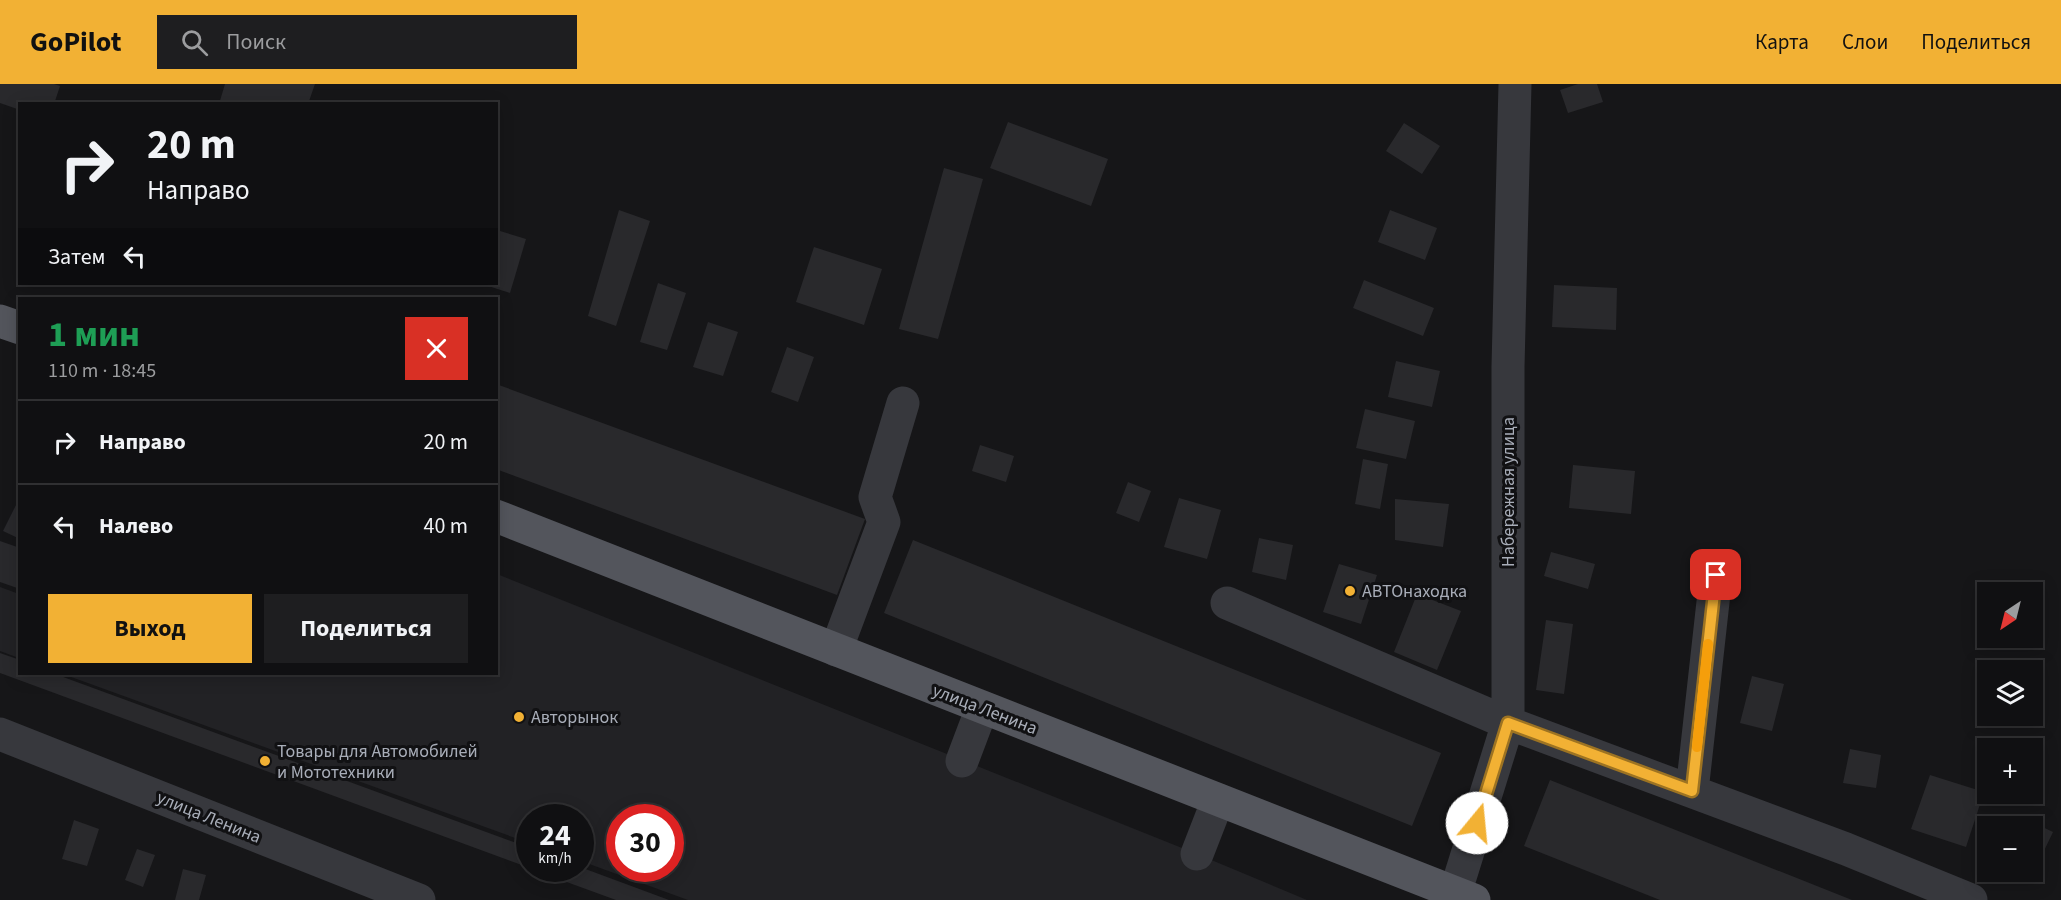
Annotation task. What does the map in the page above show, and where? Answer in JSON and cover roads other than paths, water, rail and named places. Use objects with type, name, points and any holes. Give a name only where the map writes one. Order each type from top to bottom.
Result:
[{"type":"main road","points":[[0,321],[18,327]]},
{"type":"main road","name":"улица Ленина","points":[[498,517],[1460,897]]},
{"type":"street","name":"Набережная улица","points":[[1460,897],[1508,723],[1508,367],[1515,84]]},
{"type":"street","points":[[836,650],[884,522],[875,497],[903,403]]},
{"type":"street","points":[[1692,791],[1716,575]]},
{"type":"street","points":[[1227,603],[1508,723],[1846,849],[1971,900]]},
{"type":"street","points":[[962,761],[982,708]]},
{"type":"street","name":"улица Ленина","points":[[0,734],[419,900]]},
{"type":"street","points":[[1197,855],[1218,800]]},
{"type":"place","name":"АВТОнаходка","points":[[1350,591]]},
{"type":"place","name":"Авторынок","points":[[519,717]]},
{"type":"place","name":"Товары для Автомобилей и Мототехники","points":[[265,761]]}]
